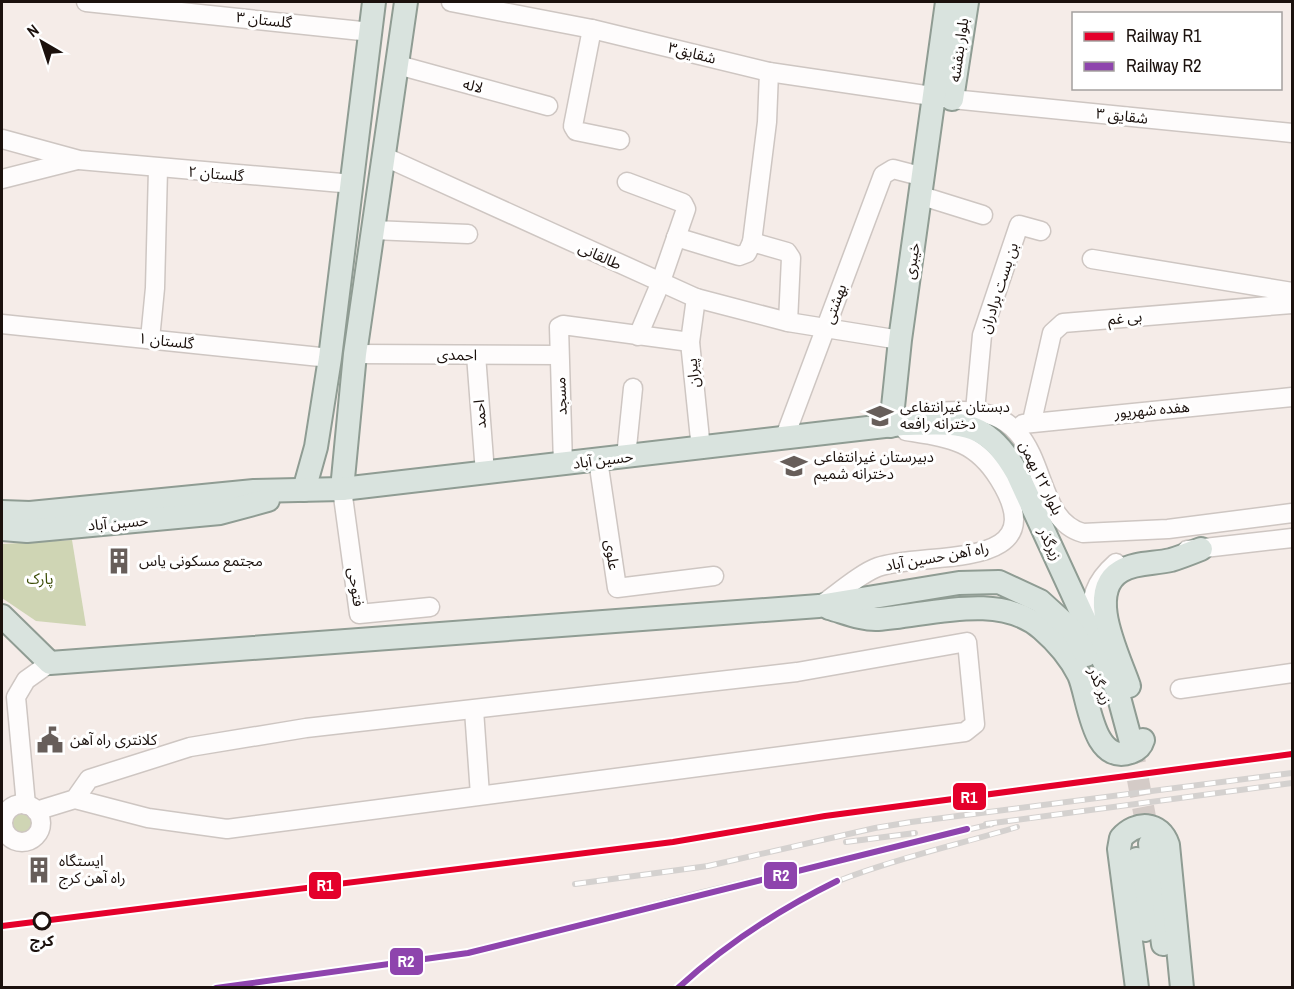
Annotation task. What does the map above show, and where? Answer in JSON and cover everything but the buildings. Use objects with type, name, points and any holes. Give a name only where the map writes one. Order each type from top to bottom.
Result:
[{"type":"main road","points":[[375,13],[400,2]]},
{"type":"main road","points":[[342,489],[355,354],[398,65],[405,2]]},
{"type":"main road","name":"بلوار بنفشه","points":[[943,98],[951,16],[967,2]]},
{"type":"main road","points":[[375,13],[395,15],[403,24]]},
{"type":"main road","points":[[304,490],[316,447],[330,358],[375,13]]},
{"type":"main road","name":"خیبری","points":[[891,426],[900,340],[923,186],[943,98]]},
{"type":"main road","name":"زیرگذر","points":[[891,426],[961,424],[974,428],[997,443],[1017,473],[1081,631],[1117,690],[1124,743]]},
{"type":"main road","name":"حسین آباد","points":[[2,512],[30,513],[254,491],[342,489],[891,426]]},
{"type":"main road","points":[[316,447],[325,455],[337,456],[347,450]]},
{"type":"main road","name":"حسین آباد","points":[[2,529],[27,531],[220,513],[304,490]]},
{"type":"main road","points":[[819,606],[876,619],[955,609],[987,608],[1023,618],[1041,627],[1064,650],[1079,676],[1098,739],[1113,752],[1126,754],[1136,750],[1143,743],[1143,727],[1106,621],[1103,598],[1110,581],[1122,570],[1172,560],[1201,549]]},
{"type":"main road","points":[[2,616],[50,663],[819,606],[959,583],[999,582],[1040,601],[1081,631]]},
{"type":"main road","points":[[1137,987],[1119,849],[1121,838],[1139,826],[1151,826],[1160,830],[1168,845],[1182,987]]},
{"type":"main road","points":[[1151,987],[1142,845],[1169,987]]},
{"type":"street","name":"گلستان ۳","points":[[86,2],[375,13]]},
{"type":"street","name":"شقایق۳","points":[[451,2],[592,29],[769,72],[943,98]]},
{"type":"street","points":[[592,29],[573,126],[576,131],[620,140]]},
{"type":"street","name":"لاله","points":[[398,65],[548,106]]},
{"type":"street","points":[[676,237],[739,256],[747,253],[752,242],[767,122],[769,72]]},
{"type":"street","name":"شقایق ۳","points":[[943,98],[1293,133]]},
{"type":"street","name":"گلستان ۲","points":[[2,139],[79,160],[159,169],[353,184]]},
{"type":"street","name":"طالقانی","points":[[383,156],[660,284],[696,298],[788,322],[900,340]]},
{"type":"street","name":"گلستان ۲","points":[[2,179],[79,160]]},
{"type":"street","points":[[150,339],[155,288],[159,169]]},
{"type":"street","name":"بهشتی","points":[[784,439],[882,175],[888,170],[923,186]]},
{"type":"street","points":[[627,182],[685,206],[660,284],[638,336],[690,342]]},
{"type":"street","points":[[923,186],[983,215]]},
{"type":"street","name":"بن بست برادران","points":[[975,411],[982,335],[1019,225],[1041,231]]},
{"type":"street","points":[[373,230],[468,234]]},
{"type":"street","points":[[752,242],[790,255],[788,322]]},
{"type":"street","points":[[1092,259],[1293,292]]},
{"type":"street","name":"پیران","points":[[696,298],[690,342],[701,448]]},
{"type":"street","name":"بی غم","points":[[1032,422],[1052,333],[1063,323],[1293,304]]},
{"type":"street","name":"گلستان ۱","points":[[2,324],[330,358]]},
{"type":"street","name":"مسجد","points":[[563,465],[559,327],[563,325],[638,336]]},
{"type":"street","name":"احمدی","points":[[355,354],[559,355]]},
{"type":"street","name":"احمد","points":[[476,355],[485,473]]},
{"type":"street","points":[[626,457],[633,388]]},
{"type":"street","name":"هفده شهریور","points":[[1013,426],[1032,422],[1293,397]]},
{"type":"street","name":"بلوار ۲۲ بهمن","points":[[891,426],[922,415],[975,411],[993,416],[1013,426],[1025,442],[1059,518],[1070,529],[1106,534],[1293,513]]},
{"type":"street","name":"راه آهن حسین آباد","points":[[819,606],[878,567],[989,551],[1007,540],[1014,526],[1003,485],[979,452],[947,437],[891,426]]},
{"type":"street","name":"علوی","points":[[598,460],[617,588],[714,576]]},
{"type":"street","name":"فتوحی","points":[[342,489],[359,614],[430,607]]},
{"type":"street","points":[[1244,519],[1246,544]]},
{"type":"street","points":[[1081,631],[1099,578],[1116,563],[1142,553],[1201,549],[1293,538]]},
{"type":"street","points":[[19,808],[75,799],[148,818],[227,829],[965,732],[975,724],[967,642],[797,672],[306,728],[190,747],[89,779],[75,799]]},
{"type":"street","points":[[19,808],[16,697],[26,680],[50,663]]},
{"type":"street","points":[[1180,689],[1293,673]]},
{"type":"street","points":[[2,693],[15,749],[19,808]]},
{"type":"street","points":[[474,710],[480,795]]},
{"type":"green space","name":"پارک","points":[[72,540],[86,626],[36,621],[2,598],[2,544]]},
{"type":"green space","points":[[21,808],[32,813],[37,824],[32,835],[21,840],[10,835],[5,824],[10,813]]},
{"type":"tunnel","points":[[1131,742],[1150,844]]},
{"type":"railway","points":[[2,926],[673,842],[825,816],[1292,754]]},
{"type":"railway","points":[[575,884],[708,866],[911,822],[1292,773]]},
{"type":"railway","points":[[986,824],[1292,783]]},
{"type":"railway","points":[[216,988],[468,953],[703,892],[992,824]]},
{"type":"railway","points":[[678,988],[736,939],[778,911],[823,887],[888,864],[1017,827]]},
{"type":"railway","points":[[846,842],[915,833]]},
{"type":"rail line","name":"R1","points":[[2,926],[673,842],[825,816],[1292,754]]},
{"type":"rail line","name":"R2","points":[[216,988],[468,953],[967,829]]},
{"type":"rail line","name":"R2","points":[[678,988],[753,929],[837,881]]},
{"type":"place","name":"دبستان غیرانتفاعی دخترانه رافعه","points":[[880,416]]},
{"type":"place","name":"دبیرستان غیرانتفاعی دخترانه شمیم","points":[[794,466]]},
{"type":"place","name":"مجتمع مسکونی یاس","points":[[119,561]]},
{"type":"place","name":"کلانتری راه آهن","points":[[50,740]]},
{"type":"place","name":"ایستگاه راه آهن کرج","points":[[39,870]]},
{"type":"place","name":"کرج","points":[[42,921]]}]
